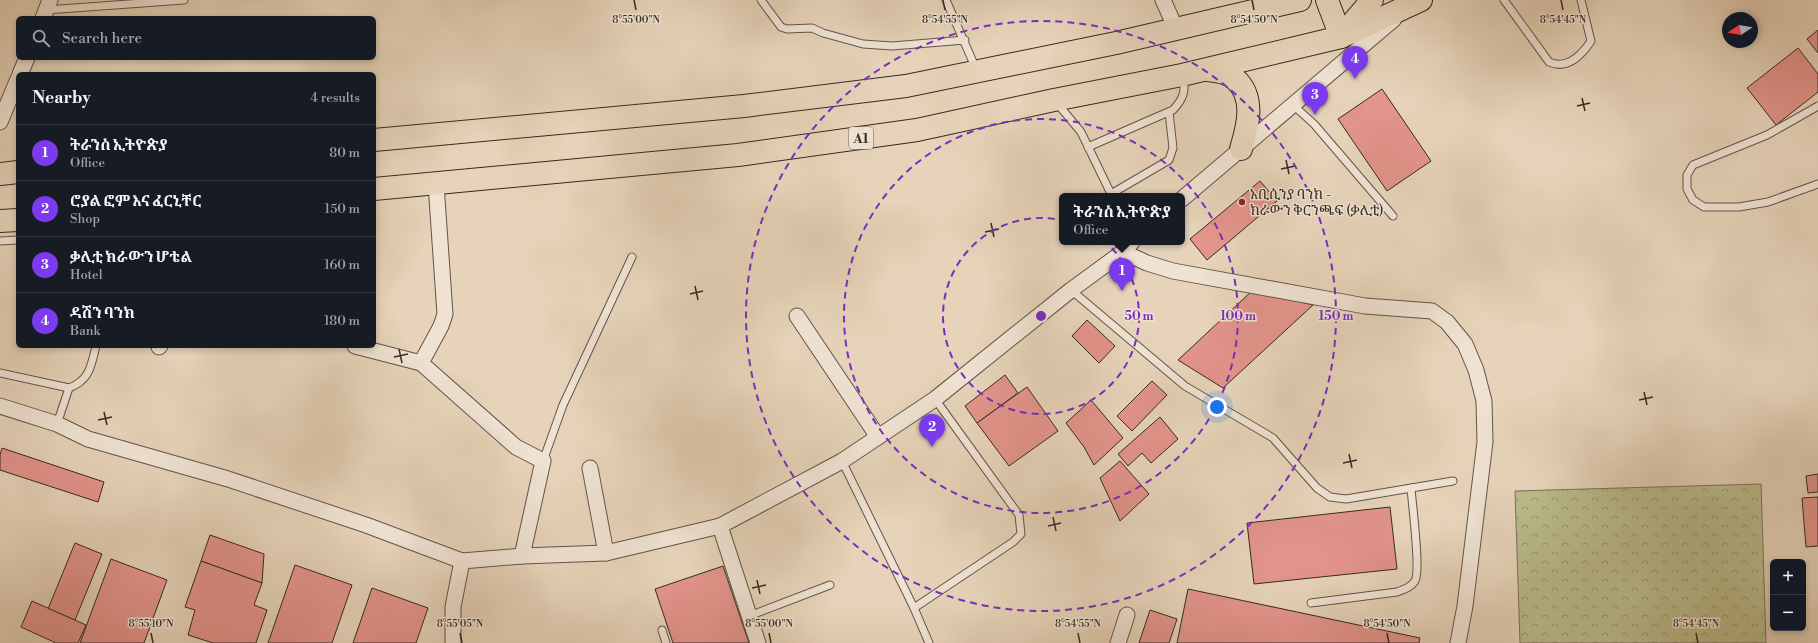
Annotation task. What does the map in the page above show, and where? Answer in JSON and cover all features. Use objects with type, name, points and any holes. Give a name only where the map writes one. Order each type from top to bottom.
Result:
[{"type":"main road","points":[[376,140],[744,106],[906,86],[1176,29],[1300,0]]},
{"type":"main road","points":[[1327,0],[1341,37],[1372,0]]},
{"type":"main road","name":"A1","points":[[376,189],[753,153],[917,130],[1054,100],[1182,75],[1341,37],[1414,4]]},
{"type":"main road","points":[[1204,70],[1225,73],[1234,78],[1245,93],[1248,104],[1249,119],[1241,149]]},
{"type":"main road","points":[[0,174],[16,172]]},
{"type":"main road","points":[[0,221],[16,220]]},
{"type":"street","points":[[1166,1],[1176,29]]},
{"type":"street","points":[[1185,196],[1414,4]]},
{"type":"street","points":[[21,72],[25,60]]},
{"type":"street","points":[[0,122],[16,84]]},
{"type":"street","points":[[422,363],[441,326],[445,314],[436,184]]},
{"type":"street","points":[[0,406],[56,424],[88,438],[228,479],[366,525],[462,561],[522,556],[606,553],[720,526],[842,461],[935,399],[1071,290],[1128,247],[1147,264],[1173,271],[1365,306],[1432,311],[1447,322],[1465,344],[1476,370],[1484,408],[1485,442],[1465,606],[1458,643]]},
{"type":"street","points":[[797,316],[878,437]]},
{"type":"street","points":[[363,348],[422,363],[516,447],[544,462],[522,556]]},
{"type":"street","points":[[590,468],[606,553]]},
{"type":"street","points":[[720,526],[758,643]]},
{"type":"street","points":[[453,643],[454,606],[462,561]]},
{"type":"street","points":[[1118,643],[1127,615]]},
{"type":"lane","points":[[46,9],[184,0]]},
{"type":"lane","points":[[761,0],[781,27],[787,29],[812,28],[823,33],[863,44],[892,46],[965,40]]},
{"type":"lane","points":[[946,0],[965,40],[977,72]]},
{"type":"lane","points":[[1504,0],[1549,62],[1557,66],[1564,65],[1577,58],[1591,41],[1582,0]]},
{"type":"lane","points":[[1088,147],[1169,112],[1182,100],[1184,84],[1182,75]]},
{"type":"lane","points":[[1054,100],[1081,132],[1110,193]]},
{"type":"lane","points":[[1293,105],[1314,124],[1393,216]]},
{"type":"lane","points":[[1818,106],[1767,135],[1693,165],[1687,175],[1687,189],[1693,200],[1704,207],[1739,207],[1768,202],[1818,184]]},
{"type":"lane","points":[[1114,193],[1169,160],[1173,148],[1169,112]]},
{"type":"lane","points":[[0,241],[16,240]]},
{"type":"lane","points":[[544,462],[563,405],[632,257]]},
{"type":"lane","points":[[1071,290],[1186,386],[1273,438],[1317,488],[1330,497],[1346,499],[1453,481]]},
{"type":"lane","points":[[0,373],[69,388],[79,384],[86,378],[95,348]]},
{"type":"lane","points":[[56,424],[69,388]]},
{"type":"lane","points":[[914,608],[1013,542],[1020,534],[1019,515],[935,399]]},
{"type":"lane","points":[[842,461],[914,608],[929,643]]},
{"type":"lane","points":[[1311,603],[1397,592],[1408,588],[1416,579],[1417,564],[1411,488]]},
{"type":"lane","points":[[749,616],[830,585]]},
{"type":"lane","points":[[662,630],[666,643]]},
{"type":"green space","points":[[1761,484],[1766,643],[1520,643],[1515,491]]},
{"type":"building","points":[[1818,30],[1818,53],[1807,39]]},
{"type":"building","points":[[1798,48],[1818,74],[1818,92],[1776,125],[1747,88]]},
{"type":"building","points":[[1382,89],[1431,161],[1387,191],[1338,119]]},
{"type":"building","points":[[1260,181],[1277,201],[1207,260],[1190,239]]},
{"type":"building","points":[[1253,290],[1313,305],[1223,388],[1178,360]]},
{"type":"building","points":[[1087,320],[1115,346],[1099,363],[1072,336]]},
{"type":"building","points":[[1005,375],[1018,393],[977,423],[965,406]]},
{"type":"building","points":[[1152,381],[1167,395],[1132,431],[1117,416]]},
{"type":"building","points":[[1027,387],[1058,431],[1009,466],[977,423]]},
{"type":"building","points":[[1091,400],[1123,438],[1094,465],[1084,447],[1066,423]]},
{"type":"building","points":[[1160,417],[1178,439],[1151,463],[1142,453],[1128,466],[1118,454]]},
{"type":"building","points":[[2,448],[104,482],[98,502],[0,470],[0,455]]},
{"type":"building","points":[[1120,461],[1149,494],[1120,521],[1100,478]]},
{"type":"building","points":[[1818,474],[1818,492],[1808,493],[1806,476]]},
{"type":"building","points":[[1818,497],[1818,546],[1806,547],[1802,498]]},
{"type":"building","points":[[1390,507],[1397,569],[1254,584],[1247,523]]},
{"type":"building","points":[[210,535],[264,554],[262,583],[201,561]]},
{"type":"building","points":[[75,543],[102,554],[75,620],[48,609]]},
{"type":"building","points":[[111,559],[167,580],[144,643],[80,643]]},
{"type":"building","points":[[201,561],[262,583],[254,605],[267,610],[256,643],[213,643],[188,635],[195,610],[185,607]]},
{"type":"building","points":[[295,565],[352,585],[332,643],[268,643]]},
{"type":"building","points":[[723,566],[749,643],[673,643],[655,589]]},
{"type":"building","points":[[372,588],[428,608],[416,643],[353,643]]},
{"type":"building","points":[[1188,589],[1420,638],[1419,643],[1177,643]]},
{"type":"building","points":[[32,601],[86,625],[78,643],[56,643],[21,627]]},
{"type":"building","points":[[1150,610],[1177,619],[1169,643],[1139,643]]},
{"type":"place","name":"ዳሽን ባንክ","points":[[1355,79]]},
{"type":"place","name":"ቃሊቲ ክራውን ሆቴል","points":[[1315,115]]},
{"type":"place","name":"አቢሲንያ ባንክ - ክራውን ቅርንጫፍ (ቃሊቲ)","points":[[1242,202]]},
{"type":"place","name":"ትራንስ ኢትዮጵያ","points":[[1122,291]]},
{"type":"place","name":"ሮያል ፎም እና ፈርኒቸር","points":[[932,447]]}]
